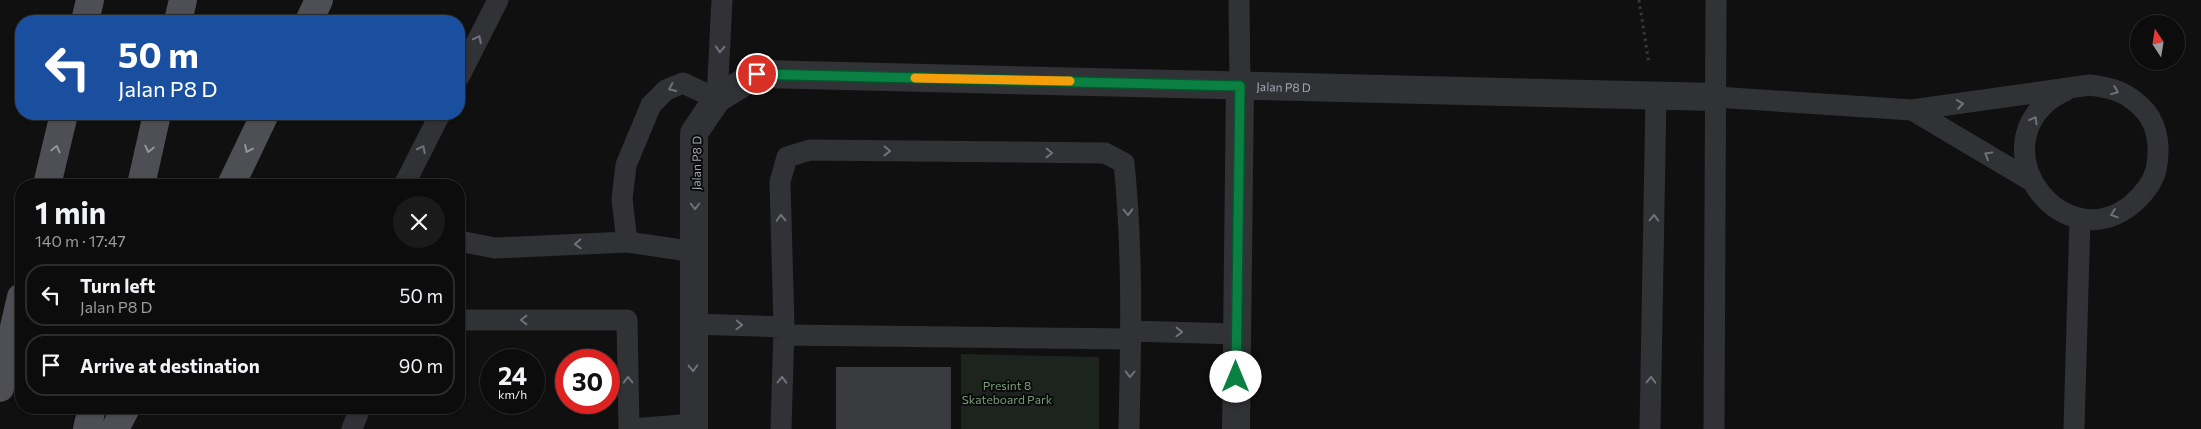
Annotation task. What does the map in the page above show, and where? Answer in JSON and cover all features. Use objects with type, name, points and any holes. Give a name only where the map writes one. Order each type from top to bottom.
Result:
[{"type":"main road","points":[[87,15],[90,0]]},
{"type":"main road","points":[[179,15],[183,0]]},
{"type":"main road","points":[[312,15],[320,0]]},
{"type":"main road","points":[[48,179],[63,120]]},
{"type":"main road","points":[[142,179],[156,120]]},
{"type":"main road","points":[[235,179],[262,120]]},
{"type":"main road","points":[[0,388],[15,323]]},
{"type":"main road","points":[[87,429],[91,414]]},
{"type":"main road","points":[[116,429],[123,414]]},
{"type":"street","name":"Jalan P8 D","points":[[694,427],[694,133],[717,99],[757,74],[1716,97]]},
{"type":"street","points":[[1236,429],[1240,86]]},
{"type":"lane","points":[[465,65],[498,0]]},
{"type":"lane","points":[[627,242],[622,199],[626,165],[651,105],[666,90],[683,83],[717,99],[722,0]]},
{"type":"lane","points":[[1239,0],[1240,86]]},
{"type":"lane","points":[[1714,429],[1716,0]]},
{"type":"lane","points":[[1716,97],[1912,110],[2090,85],[2112,88],[2132,98],[2148,114],[2157,135],[2159,157],[2153,178],[2141,197],[2123,211],[2102,218],[2080,218],[2060,211],[2043,198],[2030,180],[2025,159],[2026,137],[2034,117],[2048,100],[2068,89]]},
{"type":"lane","points":[[1650,429],[1656,96]]},
{"type":"lane","points":[[1912,110],[2030,180]]},
{"type":"lane","points":[[407,179],[437,120]]},
{"type":"lane","points":[[781,429],[784,331],[780,182],[787,157],[810,150],[1105,153],[1124,163],[1127,190],[1131,335],[1129,429]]},
{"type":"lane","points":[[2074,429],[2080,218]]},
{"type":"lane","points":[[465,242],[495,248],[627,242],[695,252]]},
{"type":"lane","points":[[465,320],[627,320],[631,429],[694,427]]},
{"type":"lane","points":[[693,324],[784,331],[1131,335],[1237,334]]},
{"type":"lane","points":[[352,429],[358,414]]},
{"type":"path","points":[[1639,0],[1645,49],[1656,96]]},
{"type":"green space","name":"Presint 8 Skateboard Park","points":[[961,354],[1099,357],[1099,429],[961,429]]},
{"type":"building","points":[[836,367],[951,367],[951,429],[836,429]]},
{"type":"slow traffic","points":[[915,78],[1070,81]]},
{"type":"route","points":[[757,74],[1240,86],[1236,377]]}]
